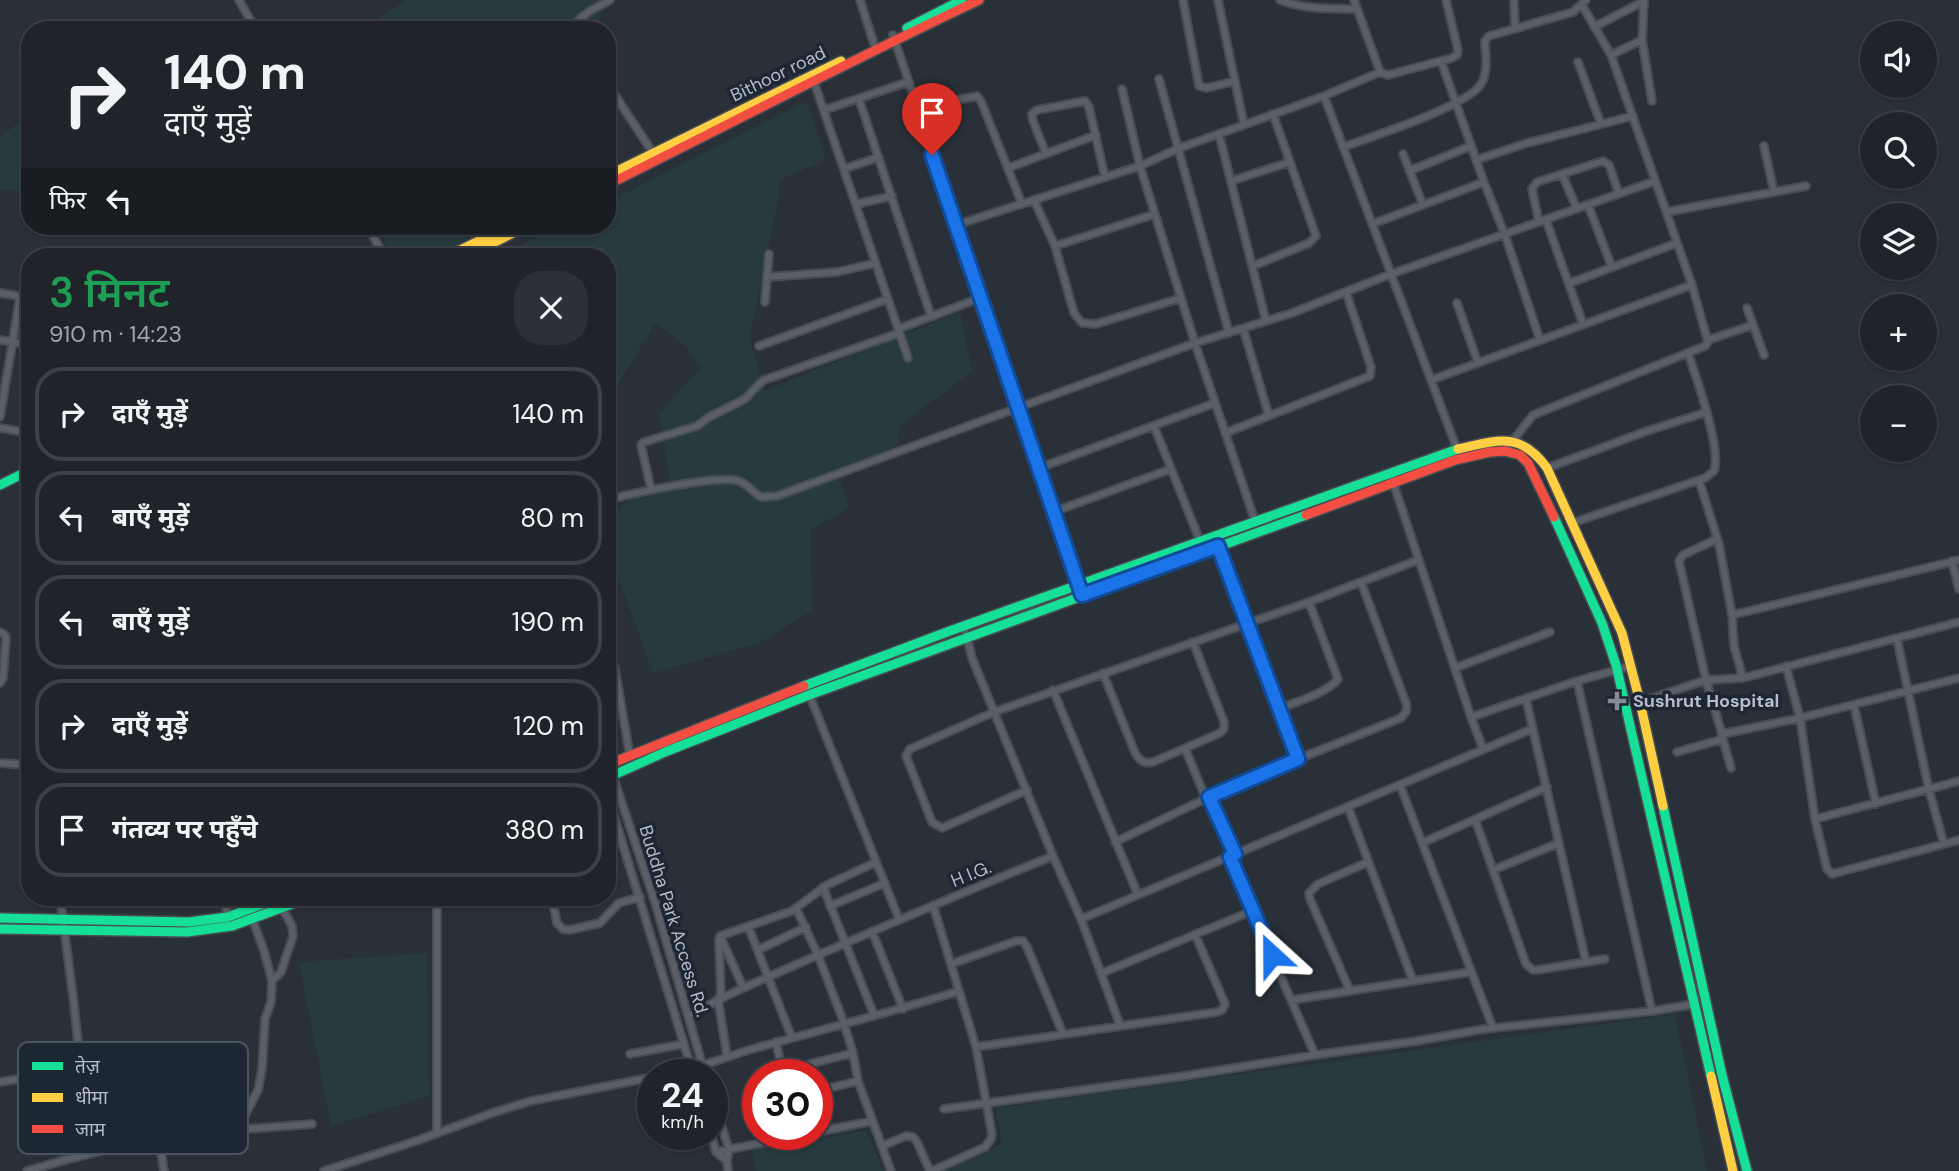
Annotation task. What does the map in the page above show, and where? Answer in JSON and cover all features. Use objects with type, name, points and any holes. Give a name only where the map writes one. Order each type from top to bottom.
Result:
[{"type":"street","points":[[239,0],[251,21]]},
{"type":"street","points":[[578,21],[610,0]]},
{"type":"street","points":[[860,0],[874,44]]},
{"type":"street","name":"Bithoor road","points":[[616,172],[874,44],[893,38],[962,0]]},
{"type":"street","points":[[616,181],[814,82],[893,38],[979,0]]},
{"type":"street","points":[[1183,0],[1199,86],[1206,88],[1235,81]]},
{"type":"street","points":[[1218,0],[1244,125]]},
{"type":"street","points":[[1280,0],[1309,7],[1357,9]]},
{"type":"street","points":[[1354,0],[1380,72]]},
{"type":"street","points":[[956,225],[1140,166],[1177,149],[1324,96],[1380,72],[1388,75],[1455,57],[1458,53],[1446,0]]},
{"type":"street","points":[[1514,0],[1515,29]]},
{"type":"street","points":[[1594,27],[1644,0]]},
{"type":"street","points":[[1644,0],[1642,40],[1652,101]]},
{"type":"street","points":[[1343,147],[1455,104],[1474,92],[1483,82],[1487,38],[1567,14],[1584,3],[1594,27],[1611,55],[1692,285],[1708,340],[1705,346],[1533,415],[1504,452]]},
{"type":"street","points":[[893,38],[1080,590]]},
{"type":"street","points":[[1611,55],[1642,40]]},
{"type":"street","points":[[1441,61],[1505,235],[1540,340]]},
{"type":"street","points":[[1578,62],[1601,124]]},
{"type":"street","points":[[1159,79],[1228,333]]},
{"type":"street","points":[[814,82],[908,358]]},
{"type":"street","points":[[824,110],[908,82]]},
{"type":"street","points":[[1122,89],[1140,166],[1195,343],[1255,521]]},
{"type":"street","points":[[917,108],[977,96],[1022,204]]},
{"type":"street","points":[[1324,96],[1457,449]]},
{"type":"street","points":[[616,97],[653,153]]},
{"type":"street","points":[[859,99],[931,316]]},
{"type":"street","points":[[1046,154],[1032,114],[1037,110],[1085,101],[1090,107],[1105,177]]},
{"type":"street","points":[[1253,266],[1309,243],[1316,236],[1273,114]]},
{"type":"street","points":[[1476,160],[1524,144],[1633,116]]},
{"type":"street","points":[[1219,134],[1266,321]]},
{"type":"street","points":[[1008,169],[1096,135]]},
{"type":"street","points":[[1409,171],[1471,146]]},
{"type":"street","points":[[1764,146],[1774,192]]},
{"type":"street","points":[[1403,154],[1423,205]]},
{"type":"street","points":[[844,169],[879,157]]},
{"type":"street","points":[[1583,324],[1570,283],[1543,221],[1533,186],[1537,182],[1603,161],[1609,166],[1619,194]]},
{"type":"street","points":[[1231,181],[1290,162]]},
{"type":"street","points":[[1562,174],[1577,209]]},
{"type":"street","points":[[616,498],[651,489],[731,480],[743,483],[756,494],[768,498],[1195,343],[1266,321],[1655,181]]},
{"type":"street","points":[[1372,224],[1484,182]]},
{"type":"street","points":[[1666,212],[1806,186]]},
{"type":"street","points":[[856,204],[892,196]]},
{"type":"street","points":[[1034,200],[1055,246],[1074,313],[1082,323],[1096,324],[1181,298]]},
{"type":"street","points":[[1588,205],[1612,267]]},
{"type":"street","points":[[1055,246],[1155,214]]},
{"type":"street","points":[[464,248],[491,235]]},
{"type":"street","points":[[483,248],[509,235]]},
{"type":"street","points":[[1570,283],[1677,243]]},
{"type":"street","points":[[765,302],[769,254]]},
{"type":"street","points":[[767,277],[837,272],[876,263]]},
{"type":"street","points":[[1431,380],[1692,285]]},
{"type":"street","points":[[1225,433],[1367,379],[1372,374],[1346,292]]},
{"type":"street","points":[[0,293],[20,297],[0,416]]},
{"type":"street","points":[[651,489],[642,445],[644,442],[697,426],[746,399],[764,380],[980,298]]},
{"type":"street","points":[[759,346],[888,299]]},
{"type":"street","points":[[1457,303],[1478,363]]},
{"type":"street","points":[[1747,308],[1764,355]]},
{"type":"street","points":[[1708,340],[1754,325]]},
{"type":"street","points":[[1243,328],[1269,416]]},
{"type":"street","points":[[0,340],[21,343]]},
{"type":"street","points":[[1572,523],[1699,480],[1710,474],[1716,466],[1717,458],[1707,412],[1688,353]]},
{"type":"street","points":[[1039,468],[1215,403]]},
{"type":"street","points":[[1547,468],[1707,412]]},
{"type":"street","points":[[1154,426],[1200,541]]},
{"type":"street","points":[[0,428],[21,432]]},
{"type":"street","points":[[616,762],[807,690],[967,638],[1200,541],[1255,521],[1457,449],[1512,440],[1533,450],[1547,468],[1622,633],[1640,702],[1722,1075],[1747,1171]]},
{"type":"street","points":[[616,774],[807,690],[964,626],[1218,546],[1481,453],[1504,452],[1521,456],[1532,470],[1602,623],[1618,670],[1733,1171]]},
{"type":"street","points":[[1053,512],[1171,470]]},
{"type":"street","points":[[1390,473],[1483,750]]},
{"type":"street","points":[[0,485],[21,474]]},
{"type":"street","points":[[1699,480],[1717,539],[1732,615],[1734,646],[1743,678]]},
{"type":"street","points":[[1717,539],[1682,555],[1679,561],[1706,680],[1731,768]]},
{"type":"street","points":[[1218,546],[1298,759]]},
{"type":"street","points":[[1027,790],[942,828],[935,826],[906,756],[907,752],[994,712],[1052,690],[1308,602],[1418,560]]},
{"type":"street","points":[[1732,615],[1955,561],[1959,589]]},
{"type":"street","points":[[1115,842],[1208,798],[1401,718],[1408,709],[1361,582]]},
{"type":"street","points":[[1279,709],[1329,688],[1338,679],[1308,602]]},
{"type":"street","points":[[1640,702],[1706,680],[1743,678],[1959,622]]},
{"type":"street","points":[[964,626],[972,658],[1081,919],[1120,1025]]},
{"type":"street","points":[[0,632],[6,638],[3,678],[0,683]]},
{"type":"street","points":[[1455,668],[1550,632]]},
{"type":"street","points":[[1897,639],[1929,790],[1944,844]]},
{"type":"street","points":[[1103,673],[1135,753],[1144,762],[1153,762],[1220,733],[1225,726],[1193,642]]},
{"type":"street","points":[[1471,718],[1577,681],[1631,666]]},
{"type":"street","points":[[1786,666],[1800,718],[1815,819],[1827,869],[1832,874],[1959,840]]},
{"type":"street","points":[[616,674],[630,756]]},
{"type":"street","points":[[1677,752],[1723,737],[1959,678]]},
{"type":"street","points":[[1577,681],[1652,1011]]},
{"type":"street","points":[[807,690],[899,919]]},
{"type":"street","points":[[1052,690],[1138,895]]},
{"type":"street","points":[[1526,699],[1586,962]]},
{"type":"street","points":[[1854,705],[1876,803]]},
{"type":"street","points":[[1081,919],[1532,729]]},
{"type":"street","points":[[1185,748],[1315,1055]]},
{"type":"street","points":[[0,763],[21,764]]},
{"type":"street","points":[[1815,819],[1959,781]]},
{"type":"street","points":[[1400,785],[1493,1028]]},
{"type":"street","points":[[1422,843],[1546,787]]},
{"type":"street","name":"Buddha Park Access Rd.","points":[[616,794],[654,899],[700,1059]]},
{"type":"street","points":[[1348,807],[1413,981]]},
{"type":"street","points":[[1475,819],[1528,967],[1537,970],[1605,960]]},
{"type":"street","name":"Buddha Park Access Rd.","points":[[616,821],[688,1059]]},
{"type":"street","points":[[1493,870],[1559,843]]},
{"type":"street","name":"H I.G.","points":[[689,1016],[768,976],[1053,856]]},
{"type":"street","points":[[720,936],[781,916],[823,887],[876,862]]},
{"type":"street","points":[[1350,991],[1310,899],[1310,893],[1315,886],[1368,862]]},
{"type":"street","points":[[830,906],[885,883]]},
{"type":"street","points":[[823,887],[874,1015]]},
{"type":"street","points":[[554,906],[557,923],[563,929],[569,930],[600,923],[619,904],[640,897]]},
{"type":"street","points":[[881,1146],[910,1135],[917,1142],[931,1171],[989,1143],[992,1135],[976,1047],[933,905]]},
{"type":"street","points":[[61,906],[77,1042]]},
{"type":"street","points":[[226,906],[228,917]]},
{"type":"street","points":[[0,929],[62,924],[189,922],[228,917],[270,906]]},
{"type":"street","points":[[0,918],[187,932],[232,926],[275,906]]},
{"type":"street","points":[[272,981],[281,972],[293,936],[292,926],[282,906]]},
{"type":"street","points":[[437,906],[437,1132]]},
{"type":"street","points":[[796,908],[818,955],[844,1023],[859,1081],[891,1171]]},
{"type":"street","points":[[1102,973],[1252,911]]},
{"type":"street","points":[[248,1111],[260,1081],[265,1019],[271,1002],[272,981],[252,918]]},
{"type":"street","points":[[748,926],[792,1038]]},
{"type":"street","points":[[758,950],[806,927]]},
{"type":"street","points":[[872,931],[903,1009]]},
{"type":"street","points":[[976,1047],[1217,1012],[1224,1008],[1225,1004],[1195,934]]},
{"type":"street","points":[[720,936],[743,988]]},
{"type":"street","points":[[720,936],[719,999],[727,1056]]},
{"type":"street","points":[[951,964],[1016,941],[1023,941],[1063,1034]]},
{"type":"street","points":[[1292,1000],[1471,972]]},
{"type":"street","points":[[720,1059],[959,991]]},
{"type":"street","points":[[944,1110],[1493,1028],[1696,1004]]},
{"type":"street","points":[[1698,1014],[1710,1012]]},
{"type":"street","points":[[776,1042],[780,1059]]},
{"type":"street","points":[[630,1054],[684,1044]]},
{"type":"street","points":[[832,1059],[853,1053]]},
{"type":"street","points":[[0,1082],[18,1079]]},
{"type":"street","points":[[324,1171],[531,1101],[637,1080]]},
{"type":"street","points":[[833,1087],[859,1081]]},
{"type":"street","points":[[833,1129],[872,1121]]},
{"type":"street","points":[[248,1129],[312,1124]]},
{"type":"street","points":[[728,1146],[728,1171]]},
{"type":"street","points":[[716,1152],[742,1146]]},
{"type":"street","points":[[716,1152],[727,1161]]},
{"type":"street","points":[[27,1171],[83,1154]]},
{"type":"green space","points":[[405,0],[608,0],[598,21],[374,21]]},
{"type":"green space","points":[[807,101],[826,160],[779,180],[779,195],[750,337],[764,391],[960,312],[972,372],[900,425],[896,452],[838,475],[849,508],[811,530],[812,611],[759,643],[653,673],[616,577],[616,509],[647,491],[670,483],[659,414],[701,367],[686,347],[656,323],[616,387],[616,248],[515,248],[542,235],[616,235],[616,197]]},
{"type":"green space","points":[[21,121],[21,190],[0,191],[0,137]]},
{"type":"green space","points":[[382,235],[474,235],[449,248],[389,248]]},
{"type":"green space","points":[[427,953],[429,1096],[331,1126],[299,962]]},
{"type":"green space","points":[[1675,1014],[1707,1171],[945,1171],[1002,1144],[996,1108]]},
{"type":"green space","points":[[866,1131],[884,1171],[756,1171],[752,1150],[833,1150],[833,1136]]},
{"type":"traffic: fast","points":[[907,28],[962,0]]},
{"type":"traffic: fast","points":[[804,686],[1458,449]]},
{"type":"traffic: fast","points":[[0,485],[21,474]]},
{"type":"traffic: fast","points":[[616,774],[809,695],[1306,515]]},
{"type":"traffic: fast","points":[[1554,517],[1602,623],[1616,665],[1711,1076]]},
{"type":"traffic: fast","points":[[1663,806],[1722,1075],[1747,1171]]},
{"type":"traffic: fast","points":[[0,918],[189,922],[228,917],[258,906]]},
{"type":"traffic: fast","points":[[0,929],[187,932],[232,926],[286,906]]},
{"type":"traffic: slow","points":[[616,172],[841,61]]},
{"type":"traffic: slow","points":[[464,248],[491,235]]},
{"type":"traffic: slow","points":[[483,248],[509,235]]},
{"type":"traffic: slow","points":[[1458,449],[1497,441],[1518,443],[1537,456],[1547,468],[1622,633],[1663,806]]},
{"type":"traffic: slow","points":[[1711,1076],[1733,1171]]},
{"type":"traffic: jam","points":[[616,180],[979,0]]},
{"type":"traffic: jam","points":[[1306,515],[1455,460],[1505,451],[1520,455],[1528,463],[1554,517]]},
{"type":"traffic: jam","points":[[616,761],[804,686]]},
{"type":"place","name":"Sushrut Hospital","points":[[1617,701]]},
{"type":"route","points":[[932,155],[1082,595],[1218,546],[1298,759],[1209,797],[1235,854],[1230,857],[1272,955]]}]
